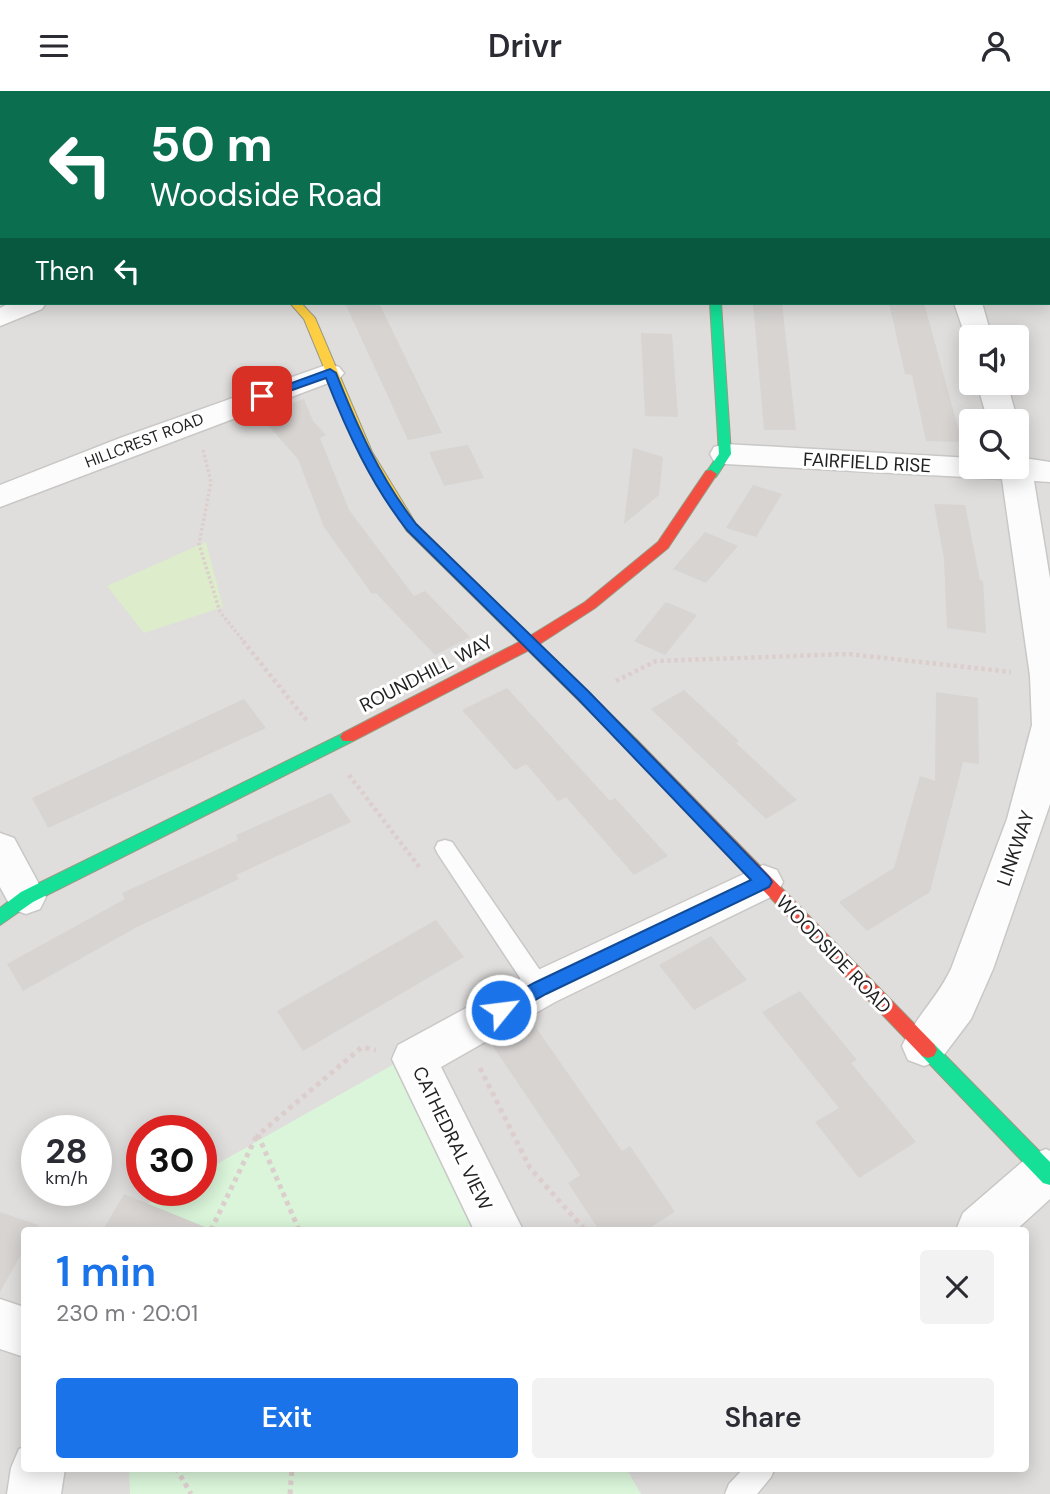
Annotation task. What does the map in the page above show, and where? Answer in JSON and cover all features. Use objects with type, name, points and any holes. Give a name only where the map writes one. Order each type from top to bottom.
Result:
[{"type":"street","points":[[0,318],[28,305]]},
{"type":"street","name":"WOODSIDE ROAD","points":[[297,305],[309,318],[355,436],[393,503],[411,527],[530,643],[1048,1174]]},
{"type":"street","points":[[715,305],[725,454]]},
{"type":"street","points":[[969,305],[974,325]]},
{"type":"street","name":"HILLCREST ROAD","points":[[0,497],[157,435],[330,373]]},
{"type":"street","name":"FAIRFIELD RISE","points":[[725,454],[959,466]]},
{"type":"street","name":"ROUNDHILL WAY","points":[[13,908],[530,643],[590,605],[663,545],[725,454]]},
{"type":"street","name":"LINKWAY","points":[[924,1046],[956,1005],[972,969],[1027,819],[1050,725],[1048,676],[1029,479]]},
{"type":"street","points":[[0,849],[13,908]]},
{"type":"street","name":"CATHEDRAL VIEW","points":[[498,1227],[414,1059],[540,989],[763,882]]},
{"type":"street","points":[[984,1227],[1048,1174]]},
{"type":"street","points":[[0,1324],[21,1331]]},
{"type":"street","points":[[34,1494],[37,1472]]},
{"type":"lane","points":[[445,848],[540,989]]},
{"type":"lane","points":[[739,1494],[758,1472]]},
{"type":"path","points":[[612,683],[656,661],[848,654],[1048,676]]},
{"type":"path","points":[[463,1032],[530,1168],[583,1227]]},
{"type":"path","points":[[212,1227],[258,1135],[362,1047],[414,1059]]},
{"type":"path","points":[[258,1135],[298,1227]]},
{"type":"path","points":[[178,1472],[191,1494]]},
{"type":"path","points":[[290,1494],[292,1472]]},
{"type":"shaded area","points":[[0,305],[1050,305],[1050,1494],[0,1494]]},
{"type":"green space","points":[[206,542],[223,607],[144,633],[107,586]]},
{"type":"green space","points":[[396,1063],[489,1227],[125,1227],[125,1217],[144,1206],[217,1206],[217,1164]]},
{"type":"green space","points":[[129,1472],[628,1472],[641,1494],[130,1494]]},
{"type":"building","points":[[346,305],[380,305],[442,433],[408,440]]},
{"type":"building","points":[[753,305],[782,305],[796,430],[764,430]]},
{"type":"building","points":[[889,305],[925,305],[959,431],[959,442],[926,441],[912,375],[905,374]]},
{"type":"building","points":[[641,333],[672,334],[678,417],[645,416]]},
{"type":"building","points":[[304,399],[313,421],[326,435],[320,438],[349,510],[414,596],[425,591],[470,637],[435,655],[376,593],[372,594],[324,527],[298,459],[259,415]]},
{"type":"building","points":[[468,445],[484,478],[444,486],[429,452]]},
{"type":"building","points":[[633,448],[663,457],[659,495],[624,524]]},
{"type":"building","points":[[753,485],[782,494],[756,537],[726,528]]},
{"type":"building","points":[[934,504],[965,505],[980,580],[983,581],[986,633],[947,628],[944,559]]},
{"type":"building","points":[[705,532],[738,546],[706,583],[673,569]]},
{"type":"building","points":[[666,602],[697,615],[665,655],[634,641]]},
{"type":"building","points":[[507,688],[610,801],[615,798],[668,856],[634,875],[566,797],[558,801],[526,764],[515,770],[462,710]]},
{"type":"building","points":[[684,690],[797,800],[766,819],[651,709]]},
{"type":"building","points":[[936,692],[978,698],[979,764],[963,762],[930,892],[867,931],[839,902],[894,868],[920,776],[935,781]]},
{"type":"building","points":[[244,699],[266,728],[48,828],[32,798]]},
{"type":"building","points":[[331,793],[351,822],[236,875],[239,879],[137,927],[23,991],[7,964],[125,899],[122,893],[238,840],[236,835]]},
{"type":"building","points":[[436,920],[464,957],[303,1051],[277,1011]]},
{"type":"building","points":[[711,936],[747,980],[694,1010],[659,965]]},
{"type":"building","points":[[800,991],[857,1060],[851,1063],[916,1142],[859,1178],[815,1122],[839,1108],[762,1012]]},
{"type":"building","points":[[530,1019],[622,1151],[630,1146],[675,1212],[651,1227],[597,1227],[568,1183],[580,1175],[490,1042]]},
{"type":"building","points":[[124,1194],[126,1206],[153,1206],[205,1227],[105,1227]]},
{"type":"building","points":[[0,1212],[38,1225],[21,1227],[21,1254],[0,1292]]},
{"type":"traffic: fast","points":[[711,474],[725,454],[715,305]]},
{"type":"traffic: fast","points":[[0,918],[27,897],[348,737]]},
{"type":"traffic: fast","points":[[928,1050],[1050,1176]]},
{"type":"traffic: slow","points":[[297,305],[309,318],[365,452],[411,527],[632,744]]},
{"type":"traffic: jam","points":[[348,737],[530,643],[590,605],[663,545],[711,474]]},
{"type":"traffic: jam","points":[[632,744],[928,1050]]},
{"type":"route","points":[[262,396],[330,373],[355,436],[393,503],[411,527],[584,695],[763,882],[501,1010]]}]
